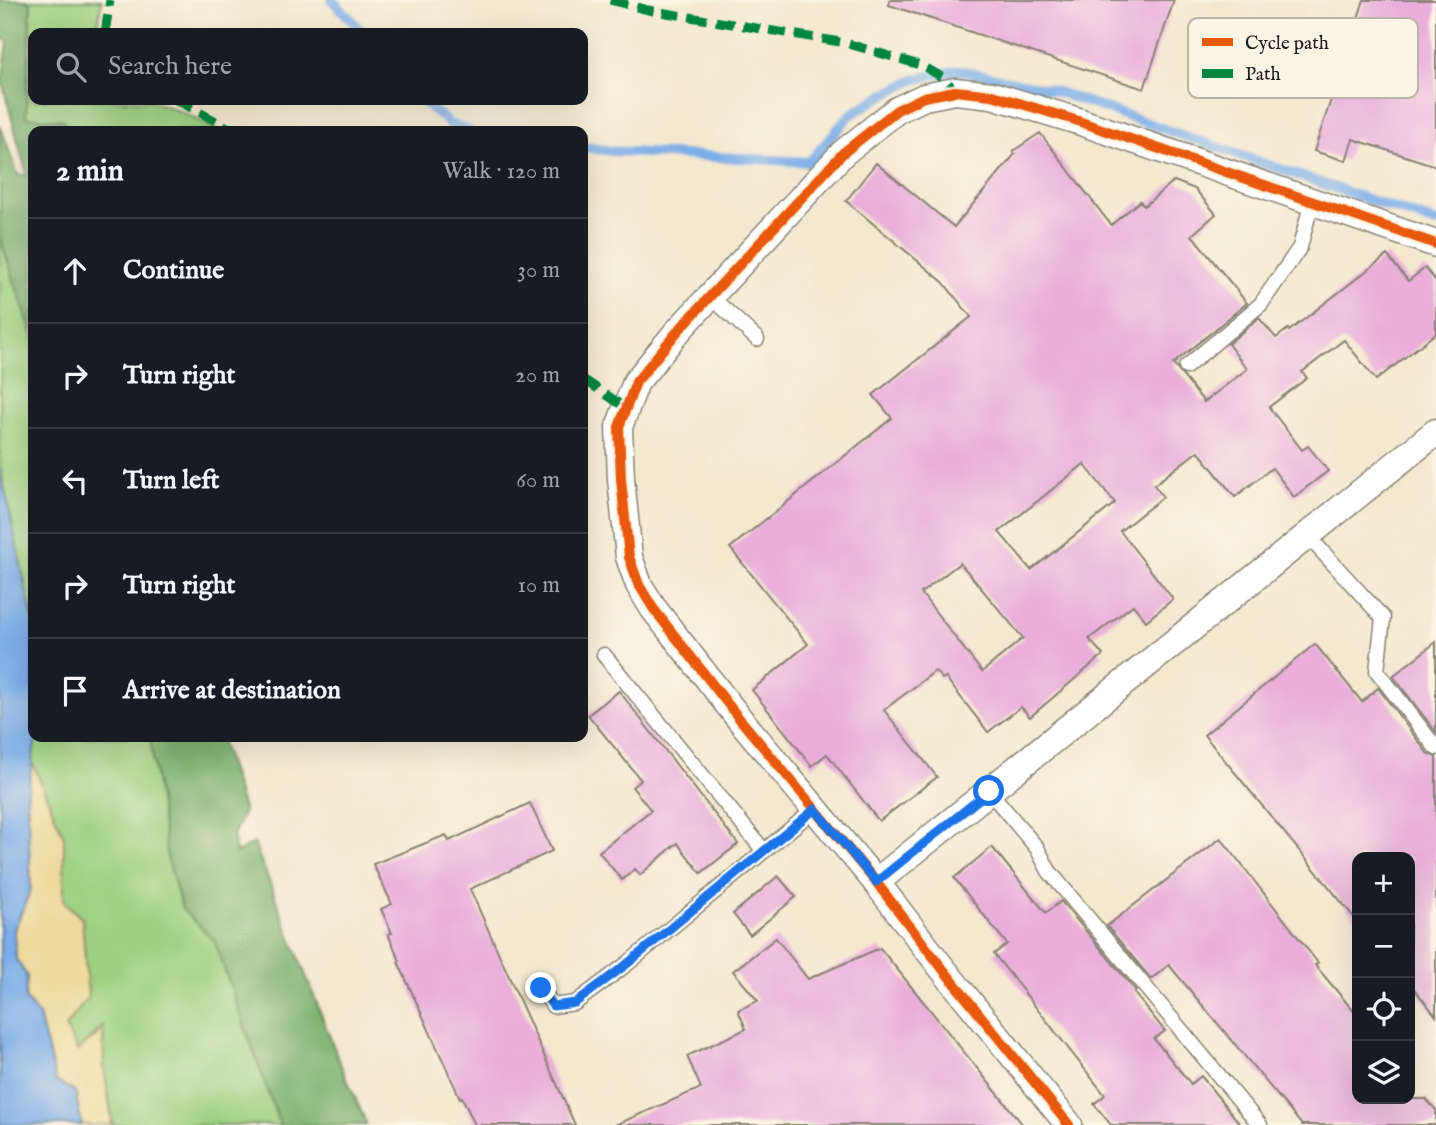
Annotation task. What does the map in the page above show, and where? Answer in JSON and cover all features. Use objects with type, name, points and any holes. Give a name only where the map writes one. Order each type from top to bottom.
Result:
[{"type":"street","points":[[1069,1125],[876,882],[738,718],[653,608],[639,584],[629,557],[619,427],[636,382],[710,296],[843,153],[897,110],[924,97],[955,91],[992,95],[1078,121],[1436,244]]},
{"type":"street","points":[[876,882],[1436,432]]},
{"type":"lane","points":[[1186,367],[1261,304],[1300,247],[1312,201]]},
{"type":"lane","points":[[710,296],[757,339]]},
{"type":"lane","points":[[1307,536],[1383,618],[1377,671],[1436,748]]},
{"type":"lane","points":[[604,655],[764,851]]},
{"type":"lane","points":[[989,791],[1037,848],[1049,871],[1260,1125]]},
{"type":"lane","points":[[541,988],[553,1006],[575,1003],[627,964],[815,809]]},
{"type":"green space","points":[[0,0],[23,0],[31,3],[26,117],[63,120],[66,126],[28,126],[28,321],[0,238],[0,125],[18,175],[27,175],[2,82],[8,42],[0,37]]},
{"type":"green space","points":[[23,0],[102,0],[97,28],[30,28],[31,3]]},
{"type":"green space","points":[[28,72],[28,105],[162,105],[209,126],[66,126],[63,120],[26,118]]},
{"type":"green space","points":[[0,238],[28,321],[28,598],[0,468]]},
{"type":"green space","points":[[35,742],[151,742],[167,857],[182,909],[214,940],[280,1125],[113,1125],[104,1067],[103,1026],[78,1051],[65,1027],[88,997],[82,919],[64,901],[64,837],[32,762]]},
{"type":"green space","points":[[151,742],[222,742],[244,812],[233,835],[236,853],[254,843],[367,1125],[280,1125],[214,940],[182,909],[167,857]]},
{"type":"sand","points":[[32,762],[64,837],[64,901],[82,919],[88,997],[65,1027],[78,1051],[99,1033],[103,1024],[104,1067],[112,1121],[110,1125],[82,1125],[75,1092],[56,1082],[39,1016],[25,999],[27,976],[16,959],[14,930],[31,889],[27,797]]},
{"type":"water","points":[[0,468],[28,598],[28,742],[35,742],[27,797],[31,889],[14,930],[16,959],[27,976],[25,999],[39,1016],[56,1081],[75,1092],[82,1125],[0,1125]]},
{"type":"building","points":[[890,0],[1174,0],[1144,89],[889,5]]},
{"type":"building","points":[[1364,0],[1436,0],[1436,166],[1353,139],[1346,161],[1314,151],[1332,98],[1418,98],[1418,18],[1358,18]]},
{"type":"building","points":[[1040,133],[1111,225],[1140,201],[1144,206],[1174,181],[1195,189],[1216,214],[1192,235],[1247,303],[1173,364],[1204,402],[1247,369],[1228,344],[1259,318],[1276,338],[1288,329],[1289,331],[1387,255],[1408,281],[1425,268],[1436,281],[1436,333],[1376,380],[1344,340],[1302,372],[1307,378],[1269,407],[1302,450],[1308,446],[1328,471],[1294,497],[1272,468],[1235,497],[1198,451],[1154,485],[1163,497],[1120,531],[1173,599],[1146,621],[1133,605],[1089,639],[1103,655],[1030,717],[1021,707],[988,732],[945,677],[942,679],[935,671],[884,710],[937,777],[879,821],[827,754],[812,766],[752,690],[808,644],[730,548],[892,418],[873,395],[971,317],[943,282],[846,201],[876,163],[954,227],[1015,154],[1013,151]],"holes":[[[1084,464],[1115,503],[1031,570],[999,532]],[[960,563],[1023,638],[982,672],[921,593]]]},
{"type":"building","points":[[1436,642],[1436,732],[1393,676]]},
{"type":"building","points":[[1315,644],[1362,702],[1378,688],[1428,754],[1436,757],[1436,1016],[1415,990],[1415,852],[1352,852],[1352,915],[1204,735]]},
{"type":"building","points":[[619,691],[738,844],[701,873],[677,843],[640,875],[635,869],[622,880],[599,852],[651,810],[632,787],[641,780],[588,715]]},
{"type":"building","points":[[530,803],[552,851],[470,889],[575,1125],[475,1125],[398,962],[400,961],[388,934],[392,933],[381,909],[392,904],[373,864],[446,835],[449,841]]},
{"type":"building","points":[[1221,838],[1318,963],[1315,965],[1352,1009],[1352,1104],[1415,1104],[1415,1099],[1426,1099],[1436,1110],[1436,1125],[1302,1125],[1169,965],[1151,979],[1107,926]]},
{"type":"building","points":[[992,847],[1046,913],[1061,901],[1136,991],[1134,993],[1165,1031],[1154,1039],[1191,1084],[1201,1076],[1241,1125],[1111,1125],[1094,1104],[1105,1095],[994,954],[1007,944],[954,878]]},
{"type":"building","points":[[778,876],[796,897],[750,935],[733,914]]},
{"type":"building","points":[[776,938],[808,979],[880,948],[1023,1125],[615,1125],[701,1088],[687,1056],[746,1029],[738,1010],[758,1001],[733,971]]},
{"type":"waterway","points":[[332,0],[359,28]]},
{"type":"waterway","points":[[588,148],[809,162],[850,115],[916,79],[959,70],[1055,91],[1436,223]]},
{"type":"waterway","points":[[427,105],[455,126]]},
{"type":"marked path","points":[[106,28],[110,0]]},
{"type":"marked path","points":[[610,0],[648,10],[846,43],[923,66],[945,79],[955,91]]},
{"type":"marked path","points":[[186,105],[225,126]]},
{"type":"marked path","points":[[588,382],[626,408]]},
{"type":"cycle path","points":[[1069,1125],[876,882],[738,717],[653,608],[639,585],[629,557],[619,427],[636,382],[677,332],[843,153],[897,110],[924,97],[955,91],[992,95],[1078,121],[1436,244]]},
{"type":"route","points":[[541,988],[553,1006],[575,1003],[627,964],[815,809],[876,882],[989,791]]}]
